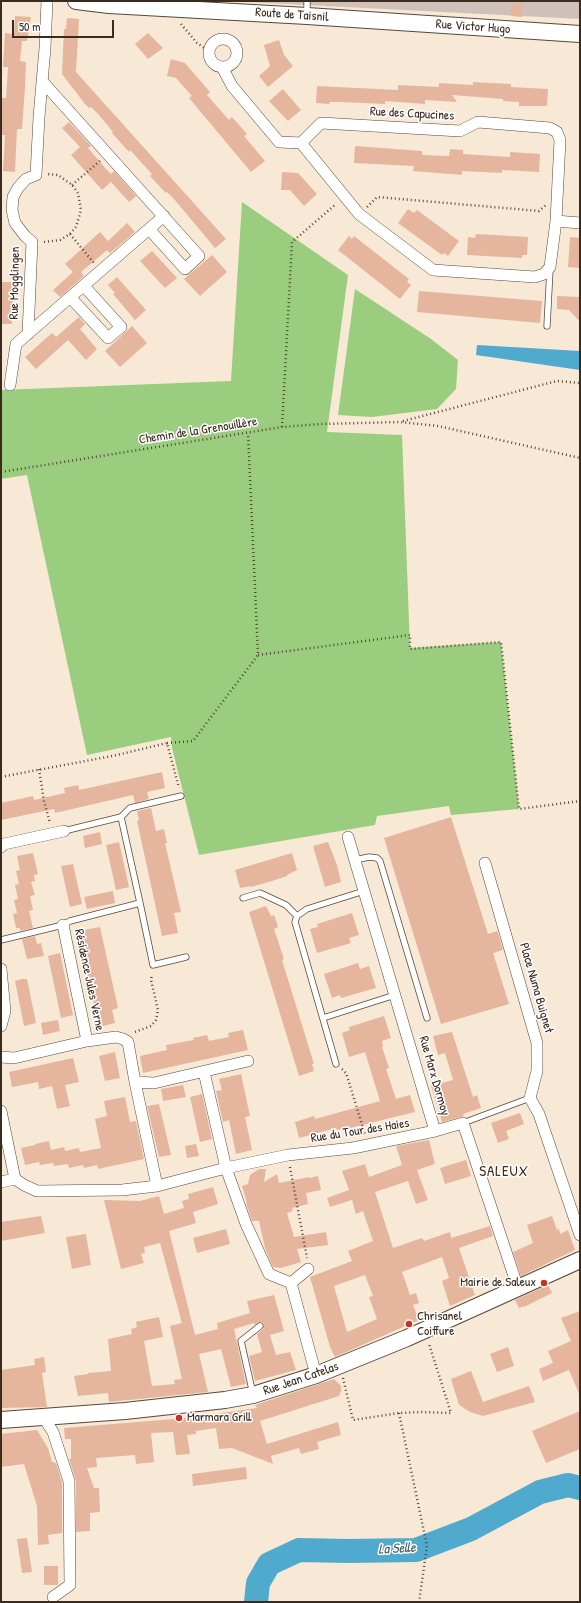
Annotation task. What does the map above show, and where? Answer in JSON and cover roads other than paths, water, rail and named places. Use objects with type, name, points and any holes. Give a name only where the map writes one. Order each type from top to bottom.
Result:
[{"type":"street","points":[[47,1],[42,81],[199,256],[186,269],[149,229]]},
{"type":"street","name":"Route de Taisnil","points":[[76,1],[109,5],[173,8],[307,8],[365,20]]},
{"type":"street","name":"Rue Victor Hugo","points":[[365,20],[580,34]]},
{"type":"street","points":[[222,67],[232,64],[237,57],[237,48],[234,43],[226,38],[217,39],[213,42],[209,55],[214,64],[222,67],[232,86],[279,142],[301,143],[359,214],[433,270],[535,277],[544,274],[550,267]]},
{"type":"street","name":"Rue Mogglingen","points":[[28,334],[32,242],[25,236],[15,223],[12,210],[13,197],[18,188],[26,180],[36,175],[42,81]]},
{"type":"street","name":"Rue des Capucines","points":[[301,143],[321,124],[460,131],[478,122],[550,128],[557,132],[560,140],[556,221],[550,267]]},
{"type":"street","name":"Rue Mogglingen","points":[[10,385],[16,344],[164,216]]},
{"type":"street","points":[[556,221],[580,223]]},
{"type":"street","points":[[70,297],[108,338],[121,327],[84,286]]},
{"type":"street","points":[[1,847],[4,844],[64,831]]},
{"type":"street","name":"Rue Marx Dormoy","points":[[348,837],[435,1131],[463,1123],[518,1288]]},
{"type":"street","name":"Place Numa Buignet","points":[[485,863],[537,1043],[537,1071],[530,1098]]},
{"type":"street","name":"Résidence Jules Verne","points":[[62,925],[87,1041]]},
{"type":"street","points":[[1,969],[5,1010],[1,1026]]},
{"type":"street","points":[[1,1057],[14,1058],[87,1041],[116,1036],[123,1038],[128,1042],[157,1186]]},
{"type":"street","points":[[135,1082],[154,1083],[248,1061]]},
{"type":"street","points":[[204,1072],[226,1168],[246,1224],[269,1274],[290,1283]]},
{"type":"street","points":[[530,1098],[539,1114],[580,1235]]},
{"type":"street","points":[[1,1111],[15,1179],[1,1182]]},
{"type":"street","name":"Rue du Tour des Haies","points":[[15,1179],[37,1191],[122,1190],[157,1186],[226,1168],[288,1155],[368,1146],[435,1131]]},
{"type":"street","name":"Rue Jean Catelas","points":[[1,1420],[44,1418],[225,1400],[253,1395],[316,1376],[425,1330],[580,1260]]},
{"type":"street","points":[[290,1283],[308,1268]]},
{"type":"street","points":[[290,1283],[316,1376]]},
{"type":"street","points":[[44,1418],[53,1432],[69,1482],[70,1585],[53,1596]]},
{"type":"lane","points":[[547,326],[550,267]]},
{"type":"lane","points":[[64,831],[121,817],[130,808],[181,796]]},
{"type":"lane","points":[[121,817],[153,965],[186,958]]},
{"type":"lane","points":[[355,860],[369,857],[377,858],[380,861],[427,1018]]},
{"type":"lane","points":[[336,1064],[295,922],[297,916],[307,909],[364,891]]},
{"type":"lane","points":[[243,898],[260,893],[286,905],[297,916]]},
{"type":"lane","name":"Résidence Jules Verne","points":[[1,940],[140,903]]},
{"type":"lane","points":[[323,1018],[395,995]]},
{"type":"lane","points":[[463,1123],[530,1098]]},
{"type":"lane","points":[[253,1395],[241,1341],[260,1326]]},
{"type":"water","points":[[477,345],[580,351],[580,370],[476,355]]},
{"type":"waterway","name":"La Selle","points":[[256,1602],[258,1583],[269,1564],[299,1550],[416,1550],[471,1529],[540,1492],[568,1485],[580,1488]]},
{"type":"place","name":"Mairie de Saleux","points":[[544,1283]]},
{"type":"place","name":"Chrisanel Coiffure","points":[[409,1324]]},
{"type":"place","name":"Marmara Grill","points":[[179,1418]]},
{"type":"district","name":"SALEUX","points":[[504,1172]]}]
